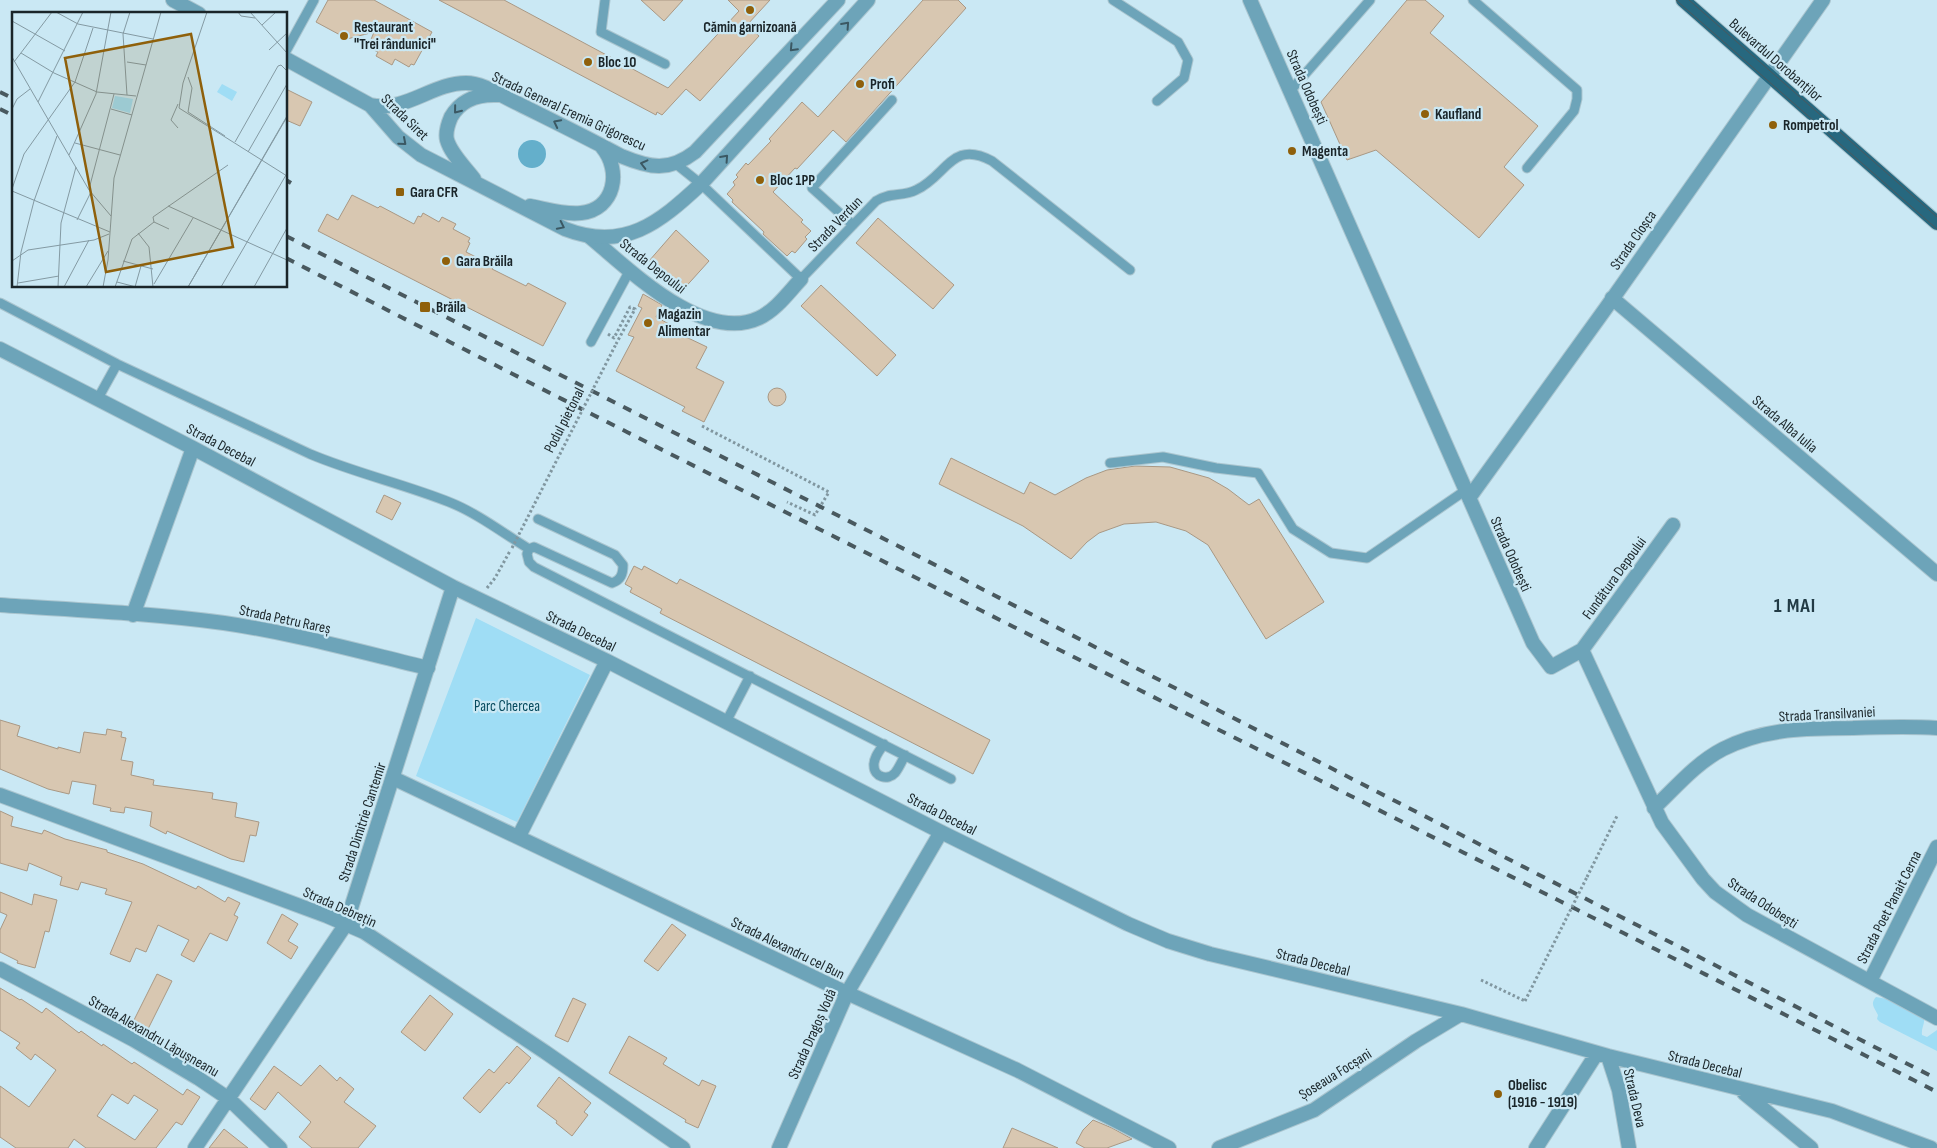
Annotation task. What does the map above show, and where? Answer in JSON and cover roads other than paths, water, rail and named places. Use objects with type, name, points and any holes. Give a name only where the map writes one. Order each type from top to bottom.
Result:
[{"type":"main road","name":"Bulevardul Dorobanților","points":[[1683,0],[1937,223]]},
{"type":"street","points":[[173,0],[195,12]]},
{"type":"street","points":[[676,164],[695,152],[838,0]]},
{"type":"street","points":[[701,184],[868,0]]},
{"type":"street","name":"Strada Odobești","points":[[1250,0],[1533,643],[1551,667],[1582,650],[1654,808],[1687,859],[1715,892],[1762,924],[1937,1018]]},
{"type":"street","name":"Strada Cloșca","points":[[1467,494],[1612,298],[1822,0]]},
{"type":"street","name":"Strada Siret","points":[[288,60],[370,106],[398,137],[420,155],[565,229],[590,237],[613,238],[644,228],[664,216],[701,184]]},
{"type":"street","name":"Strada General Eremia Grigorescu","points":[[370,106],[381,108],[398,105],[448,86],[466,83],[484,87],[621,156],[641,164],[661,166],[676,164]]},
{"type":"street","name":"Strada Siret","points":[[476,182],[450,146],[447,139],[449,121],[460,104],[468,99],[486,95],[501,96]]},
{"type":"street","name":"Strada Siret","points":[[517,204],[578,214],[589,212],[602,204],[611,191],[614,173],[609,156],[600,145]]},
{"type":"street","name":"Strada Depoului","points":[[590,237],[668,300],[711,320],[732,323],[752,321],[768,313],[801,279]]},
{"type":"street","name":"Strada Alba Iulia","points":[[1612,298],[1937,574]]},
{"type":"street","name":"Strada Decebal","points":[[0,349],[193,448],[453,587],[607,661],[941,832],[1128,924],[1168,941],[1210,954],[1461,1014],[1739,1090],[1832,1111],[1931,1148]]},
{"type":"street","points":[[133,615],[193,448]]},
{"type":"street","name":"Fundătura Depoului","points":[[1582,650],[1673,525]]},
{"type":"street","name":"Strada Dimitrie Cantemir","points":[[195,1148],[346,924],[453,587]]},
{"type":"street","name":"Strada Petru Rareș","points":[[0,605],[225,623],[428,668]]},
{"type":"street","points":[[519,836],[607,661]]},
{"type":"street","name":"Strada Transilvaniei","points":[[1654,808],[1689,773],[1706,760],[1723,749],[1762,735],[1814,728],[1937,728]]},
{"type":"street","name":"Strada Alexandru cel Bun","points":[[393,778],[519,836],[847,994],[1017,1070],[1169,1148]]},
{"type":"street","name":"Strada Debrețin","points":[[0,795],[364,932],[545,1052],[683,1148]]},
{"type":"street","name":"Strada Dragoș Vodă","points":[[779,1148],[847,994],[941,832]]},
{"type":"street","name":"Strada Poet Panait Cerna","points":[[1870,982],[1937,847]]},
{"type":"street","name":"Strada Alexandru Lăpușneanu","points":[[0,969],[134,1040],[198,1078],[229,1099],[280,1148]]},
{"type":"street","name":"Șoseaua Focșani","points":[[1219,1148],[1314,1110],[1416,1041],[1461,1014]]},
{"type":"street","points":[[1536,1148],[1602,1054]]},
{"type":"street","name":"Strada Deva","points":[[1602,1054],[1619,1090],[1629,1148]]},
{"type":"street","points":[[1739,1090],[1811,1148]]},
{"type":"lane","points":[[288,48],[314,0]]},
{"type":"lane","points":[[605,0],[601,32],[665,64]]},
{"type":"lane","points":[[1291,90],[1370,0]]},
{"type":"lane","points":[[1473,0],[1577,90],[1574,111],[1527,168]]},
{"type":"lane","points":[[1119,2],[1178,42],[1188,60],[1184,78],[1157,101]]},
{"type":"lane","points":[[853,225],[812,188],[892,100]]},
{"type":"lane","name":"Strada Verdun","points":[[801,279],[868,208],[882,196],[916,190],[925,185],[952,160],[970,153],[981,155],[992,161],[1130,270]]},
{"type":"lane","points":[[676,164],[701,184],[801,279]]},
{"type":"lane","points":[[591,342],[630,270]]},
{"type":"lane","points":[[0,303],[117,364],[328,461],[450,502],[529,549]]},
{"type":"lane","points":[[97,400],[117,364]]},
{"type":"lane","points":[[1110,463],[1163,457],[1216,468],[1258,473],[1293,530],[1331,553],[1366,558],[1467,494]]},
{"type":"lane","points":[[538,519],[615,555],[624,565],[620,578],[612,583],[534,546],[529,549],[527,554],[527,558],[534,567],[951,779]]},
{"type":"lane","points":[[726,722],[750,676]]},
{"type":"lane","points":[[884,744],[874,764],[875,771],[881,776],[892,776],[905,755]]},
{"type":"tram line","points":[[1676,0],[1937,229]]},
{"type":"tram line","points":[[1689,0],[1937,217]]},
{"type":"railway","points":[[0,92],[12,98]]},
{"type":"railway","points":[[0,109],[12,115]]},
{"type":"railway","points":[[288,237],[908,551],[1937,1079]]},
{"type":"railway","points":[[288,259],[698,468],[1937,1092]]},
{"type":"place","name":"Cămin garnizoană","points":[[750,10]]},
{"type":"place","name":"Restaurant \"Trei rândunici\"","points":[[344,36]]},
{"type":"place","name":"Bloc 10","points":[[588,62]]},
{"type":"place","name":"Profi","points":[[860,84]]},
{"type":"place","name":"Kaufland","points":[[1425,114]]},
{"type":"place","name":"Rompetrol","points":[[1773,125]]},
{"type":"place","name":"Magenta","points":[[1292,151]]},
{"type":"place","name":"Bloc 1PP","points":[[760,180]]},
{"type":"place","name":"Gara CFR","points":[[400,192]]},
{"type":"place","name":"Gara Brăila","points":[[446,261]]},
{"type":"place","name":"Brăila","points":[[425,307]]},
{"type":"place","name":"Magazin Alimentar","points":[[648,323]]},
{"type":"place","name":"Obelisc (1916 - 1919)","points":[[1498,1094]]},
{"type":"district","name":"1 MAI","points":[[1795,605]]},
{"type":"park label","name":"Parc Chercea","points":[[507,706]]}]
